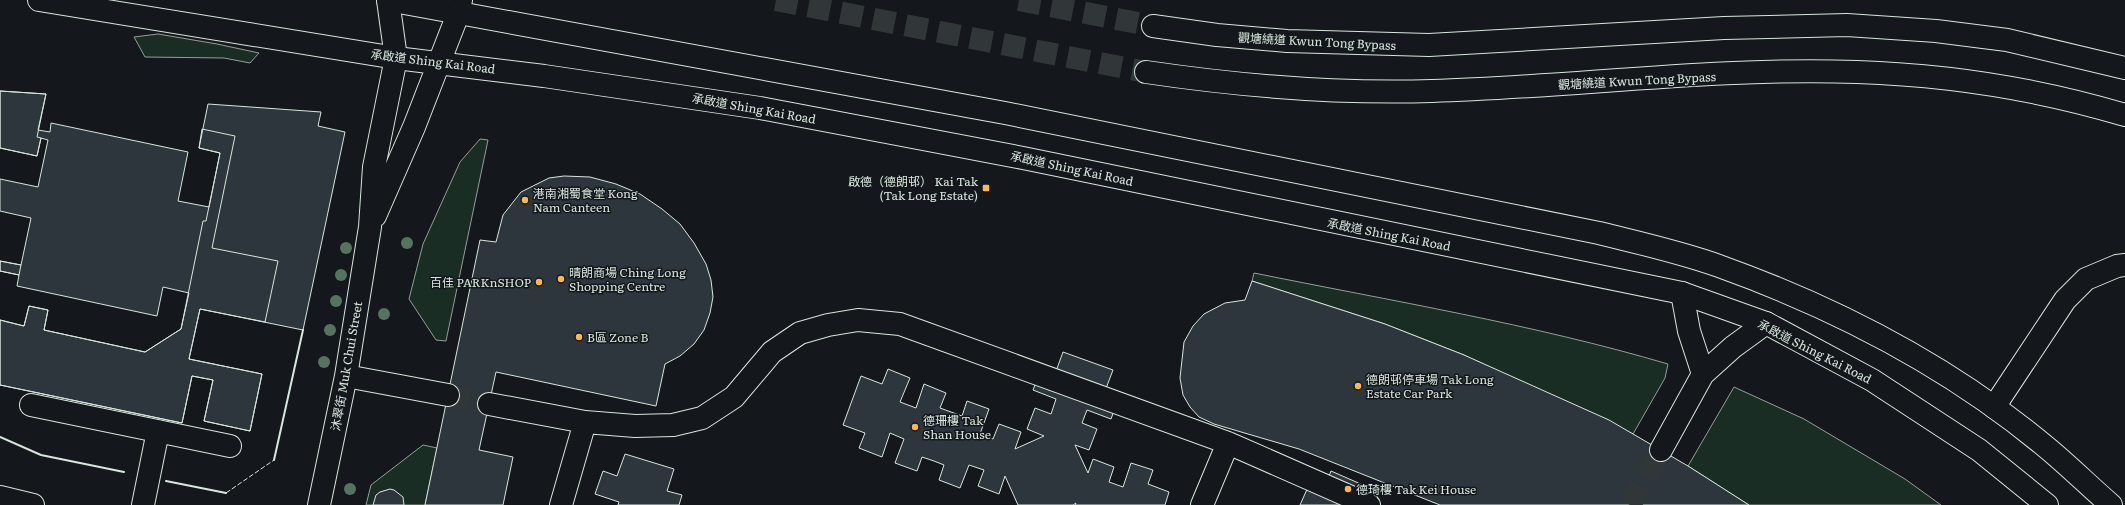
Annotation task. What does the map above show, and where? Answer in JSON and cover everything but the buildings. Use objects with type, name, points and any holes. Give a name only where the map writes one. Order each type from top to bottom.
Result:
[{"type":"main road","name":"承啟道 Shing Kai Road","points":[[39,0],[396,58],[674,94],[792,114],[1023,158],[1682,293],[1766,323],[1872,380],[1979,450],[2047,505]]},
{"type":"main road","name":"沐翠街 Muk Chui Street","points":[[319,505],[346,376],[370,227],[374,167],[396,58],[388,0]]},
{"type":"main road","points":[[388,0],[459,7],[1005,113],[1646,244],[1718,265],[1823,309],[1890,342],[1943,374],[1994,407],[2046,446],[2111,505]]},
{"type":"main road","name":"沐翠街 Muk Chui Street","points":[[370,227],[396,172],[439,63],[459,7]]},
{"type":"main road","name":"觀塘繞道 Kwun Tong Bypass","points":[[1153,26],[1217,36],[1287,42],[1429,45],[1731,28],[1847,25],[1936,31],[2007,40],[2125,68]]},
{"type":"main road","name":"觀塘繞道 Kwun Tong Bypass","points":[[1146,72],[1248,86],[1365,92],[1502,88],[1725,75],[1856,72],[1925,76],[2010,87],[2061,97],[2125,115]]},
{"type":"main road","points":[[1994,407],[2065,300],[2086,279],[2117,266],[2125,265]]},
{"type":"main road","points":[[1682,293],[1689,331],[1703,374]]},
{"type":"main road","points":[[489,404],[585,422],[635,426],[673,425],[702,418],[734,397],[772,352],[800,333],[828,325],[858,320],[900,324],[1228,443],[1370,505]]},
{"type":"main road","points":[[1661,450],[1703,374],[1733,347],[1766,323]]},
{"type":"main road","points":[[346,376],[448,395]]},
{"type":"main road","points":[[31,405],[230,446]]},
{"type":"main road","points":[[561,505],[585,422]]},
{"type":"main road","points":[[143,505],[158,431]]},
{"type":"main road","points":[[1202,505],[1228,443]]},
{"type":"main road","points":[[0,497],[34,505]]},
{"type":"green space","points":[[158,34],[259,53],[250,63],[224,58],[145,57],[134,37]]},
{"type":"green space","points":[[480,139],[488,140],[446,341],[436,340],[409,299],[423,244],[460,162]]},
{"type":"green space","points":[[1254,273],[1514,325],[1617,350],[1668,364],[1665,378],[1633,434],[1464,355],[1385,324],[1252,281]]},
{"type":"green space","points":[[1734,387],[1804,419],[1905,479],[1941,505],[1749,505],[1688,466]]},
{"type":"green space","points":[[423,445],[437,448],[425,505],[366,505],[371,485]]},
{"type":"tunnel","points":[[776,0],[1146,72]]},
{"type":"tunnel","points":[[1019,0],[1153,26]]},
{"type":"tunnel","points":[[448,395],[489,404]]},
{"type":"tunnel","points":[[1630,505],[1661,450]]},
{"type":"fence","points":[[226,493],[274,460]]},
{"type":"wall","points":[[274,460],[303,330]]},
{"type":"wall","points":[[0,437],[41,455],[124,472]]},
{"type":"wall","points":[[166,481],[226,493]]},
{"type":"place","name":"啟德（德朗邨） Kai Tak (Tak Long Estate)","points":[[986,188]]},
{"type":"place","name":"港南湘蜀食堂 Kong Nam Canteen","points":[[525,200]]},
{"type":"place","name":"晴朗商場 Ching Long Shopping Centre","points":[[561,279]]},
{"type":"place","name":"百佳 PARKnSHOP","points":[[539,282]]},
{"type":"place","name":"B區 Zone B","points":[[579,337]]},
{"type":"place","name":"德朗邨停車場 Tak Long Estate Car Park","points":[[1358,386]]},
{"type":"place","name":"德珊樓 Tak Shan House","points":[[915,427]]},
{"type":"place","name":"德琦樓 Tak Kei House","points":[[1348,489]]}]
